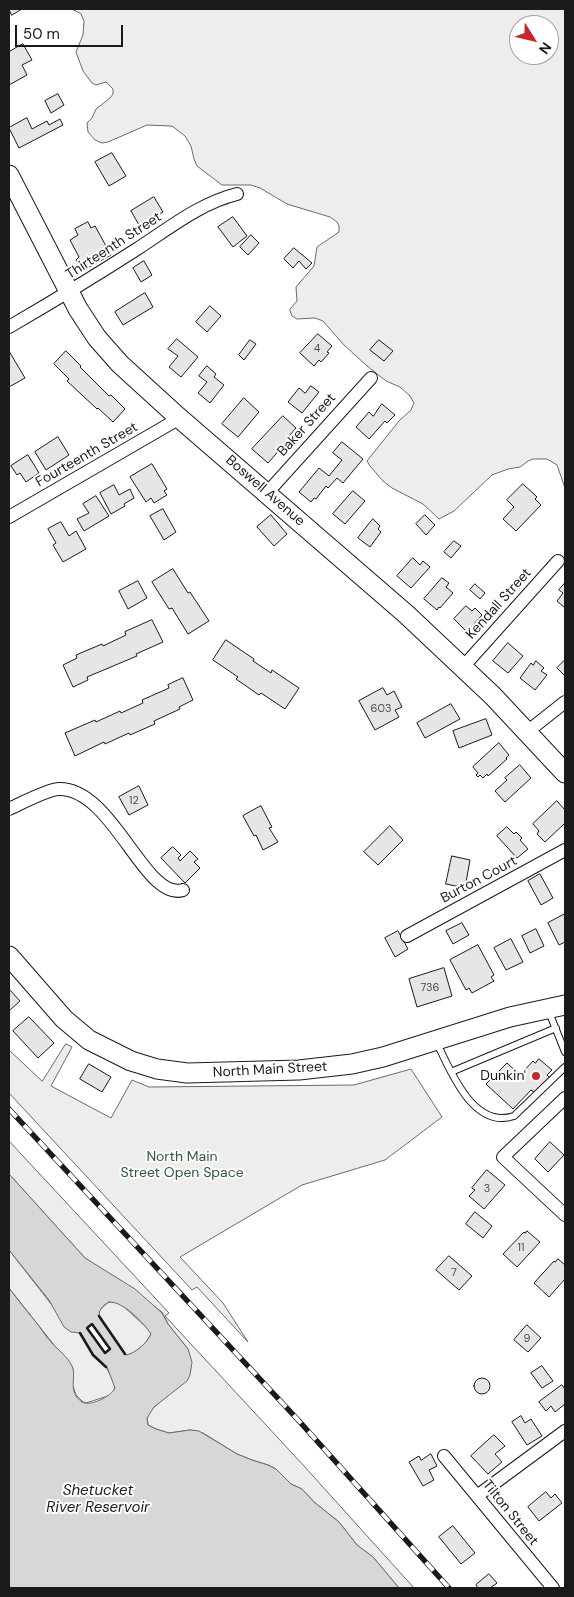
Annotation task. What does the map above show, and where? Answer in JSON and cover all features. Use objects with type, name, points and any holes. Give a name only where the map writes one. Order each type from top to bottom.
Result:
[{"type":"street","name":"Boswell Avenue","points":[[9,175],[86,323],[120,364],[374,585],[463,667],[565,773]]},
{"type":"street","name":"Thirteenth Street","points":[[9,327],[69,292],[201,209],[229,196],[238,194]]},
{"type":"street","name":"Baker Street","points":[[266,492],[371,378]]},
{"type":"street","name":"Fourteenth Street","points":[[9,517],[180,418]]},
{"type":"street","name":"Kendall Street","points":[[463,667],[558,560]]},
{"type":"street","points":[[527,732],[565,702]]},
{"type":"street","points":[[9,809],[58,789],[80,793],[100,808],[134,854],[163,887],[174,892],[183,890]]},
{"type":"street","name":"Burton Court","points":[[407,936],[565,850]]},
{"type":"street","name":"North Main Street","points":[[9,956],[64,1019],[78,1032],[118,1055],[157,1069],[187,1073],[299,1070],[338,1066],[382,1057],[495,1021],[556,1006]]},
{"type":"street","points":[[565,1098],[503,1157],[565,1215]]},
{"type":"street","points":[[477,1496],[565,1431]]},
{"type":"street","name":"Tilton Street","points":[[444,1456],[553,1588]]},
{"type":"lane","points":[[556,1006],[556,1028],[565,1052]]},
{"type":"lane","points":[[451,1072],[556,1028]]},
{"type":"lane","points":[[435,1040],[460,1088],[485,1115],[494,1119],[505,1120],[524,1109],[565,1067]]},
{"type":"shaded area","points":[[72,9],[565,9],[565,488],[557,465],[547,459],[533,459],[520,467],[492,475],[454,511],[439,519],[423,504],[392,488],[383,481],[367,461],[399,421],[411,410],[414,403],[410,396],[400,387],[386,381],[366,365],[344,345],[323,321],[315,318],[297,319],[292,316],[290,311],[297,301],[296,287],[314,266],[317,247],[339,232],[337,222],[330,217],[287,204],[260,188],[251,185],[222,185],[197,166],[191,146],[185,136],[172,126],[147,125],[108,142],[102,143],[95,140],[88,132],[87,123],[92,118],[96,109],[110,98],[113,94],[113,89],[106,82],[96,85],[92,83],[83,71],[76,52],[83,35],[84,21],[81,14]]},
{"type":"shaded area","name":"North Main Street Open Space","points":[[66,1044],[72,1047],[51,1086],[111,1118],[132,1080],[149,1087],[354,1085],[411,1069],[442,1117],[385,1160],[302,1185],[180,1257],[223,1303],[248,1342],[197,1287],[192,1290],[9,1093],[9,1050],[42,1081]]},
{"type":"shaded area","points":[[9,1141],[169,1313],[165,1316],[414,1588],[399,1588],[373,1557],[357,1545],[339,1522],[314,1502],[302,1489],[291,1484],[276,1469],[237,1454],[203,1433],[190,1430],[169,1433],[148,1425],[147,1418],[152,1409],[159,1403],[188,1349],[168,1324],[162,1312],[85,1258],[9,1174]]},
{"type":"shaded area","points":[[9,1250],[55,1309],[80,1333],[93,1354],[106,1367],[115,1384],[111,1395],[86,1403],[76,1395],[72,1383],[73,1369],[9,1288]]},
{"type":"shaded area","points":[[109,1302],[121,1304],[151,1334],[145,1344],[133,1353],[127,1355],[124,1353],[100,1319],[100,1310]]},
{"type":"water","name":"Shetucket River Reservoir","points":[[9,1174],[85,1258],[135,1289],[162,1313],[168,1324],[188,1349],[192,1362],[187,1381],[154,1407],[147,1418],[148,1425],[169,1433],[190,1430],[199,1431],[237,1454],[276,1469],[291,1484],[302,1489],[314,1502],[339,1522],[357,1545],[373,1557],[399,1588],[9,1588],[9,1288],[47,1338],[72,1366],[74,1389],[77,1398],[86,1403],[95,1402],[110,1394],[115,1388],[107,1367],[93,1354],[80,1333],[71,1332],[64,1327],[49,1300],[9,1250]],"holes":[[[109,1302],[127,1309],[151,1334],[141,1347],[127,1355],[100,1319],[101,1309]],[[92,1325],[110,1349],[105,1353],[87,1328]]]},
{"type":"building","points":[[9,9],[22,9],[12,15]]},
{"type":"building","points":[[23,44],[32,60],[22,65],[27,75],[9,85],[9,52]]},
{"type":"building","points":[[58,94],[64,105],[51,113],[45,101]]},
{"type":"building","points":[[27,118],[32,129],[47,121],[49,125],[60,119],[63,125],[19,148],[9,128]]},
{"type":"building","points":[[112,153],[126,176],[109,186],[95,162]]},
{"type":"building","points":[[154,197],[163,212],[139,225],[131,211]]},
{"type":"building","points":[[233,217],[247,236],[233,247],[218,227]]},
{"type":"building","points":[[88,222],[91,228],[95,226],[111,255],[82,271],[76,260],[79,257],[70,240],[78,235],[75,229]]},
{"type":"building","points":[[251,235],[259,243],[248,255],[240,247]]},
{"type":"building","points":[[294,248],[312,263],[306,269],[299,261],[293,268],[284,259]]},
{"type":"building","points":[[144,261],[152,275],[141,282],[133,268]]},
{"type":"building","points":[[145,293],[153,307],[123,325],[115,312]]},
{"type":"building","points":[[210,306],[221,316],[207,332],[196,322]]},
{"type":"building","points":[[318,334],[332,346],[321,362],[319,360],[314,366],[300,353]]},
{"type":"building","points":[[177,339],[198,357],[181,377],[169,367],[178,356],[168,349]]},
{"type":"building","points":[[250,340],[256,344],[244,360],[239,355]]},
{"type":"building","points":[[379,340],[393,351],[384,361],[370,350]]},
{"type":"building","points":[[9,351],[25,378],[9,387]]},
{"type":"building","points":[[66,351],[109,396],[111,395],[125,409],[113,422],[67,381],[69,379],[54,364]]},
{"type":"building","points":[[207,366],[216,374],[214,377],[224,385],[210,403],[198,393],[207,382],[199,376]]},
{"type":"building","points":[[311,386],[319,392],[302,413],[288,402],[299,388],[305,393]]},
{"type":"building","points":[[244,398],[259,412],[238,437],[222,424]]},
{"type":"building","points":[[382,404],[395,415],[387,423],[385,421],[369,439],[356,427],[369,412],[373,416]]},
{"type":"building","points":[[283,416],[296,428],[289,436],[290,438],[268,463],[252,449]]},
{"type":"building","points":[[58,437],[69,455],[46,470],[35,452]]},
{"type":"building","points":[[342,442],[363,459],[343,483],[337,478],[328,488],[326,486],[316,499],[314,498],[311,502],[299,492],[319,468],[329,476],[342,460],[333,453]]},
{"type":"building","points":[[28,455],[39,473],[26,482],[20,473],[17,475],[11,466]]},
{"type":"building","points":[[152,464],[167,489],[164,491],[167,495],[154,503],[151,498],[146,502],[130,477]]},
{"type":"building","points":[[523,484],[537,497],[535,499],[541,505],[516,531],[503,519],[514,507],[507,500]]},
{"type":"building","points":[[114,485],[119,495],[130,489],[134,498],[111,514],[100,493]]},
{"type":"building","points":[[353,491],[365,501],[345,524],[333,514]]},
{"type":"building","points":[[96,496],[109,516],[84,531],[77,519],[89,513],[83,504]]},
{"type":"building","points":[[163,509],[176,532],[164,540],[150,516]]},
{"type":"building","points":[[271,515],[287,534],[274,546],[257,527]]},
{"type":"building","points":[[425,515],[435,525],[426,535],[416,524]]},
{"type":"building","points":[[373,519],[380,526],[378,529],[381,532],[370,547],[358,538]]},
{"type":"building","points":[[61,522],[69,536],[76,531],[86,549],[63,562],[53,545],[56,543],[48,529]]},
{"type":"building","points":[[454,541],[461,546],[451,558],[444,552]]},
{"type":"building","points":[[413,558],[420,565],[423,561],[430,567],[411,588],[397,576]]},
{"type":"building","points":[[173,569],[209,621],[188,634],[172,608],[169,609],[152,582]]},
{"type":"building","points":[[442,578],[449,583],[446,587],[453,593],[437,610],[424,599]]},
{"type":"building","points":[[138,581],[147,598],[128,609],[119,591]]},
{"type":"building","points":[[565,583],[565,608],[557,601],[563,593],[559,590]]},
{"type":"building","points":[[475,584],[485,593],[480,599],[470,590]]},
{"type":"building","points":[[466,606],[472,611],[475,608],[482,615],[467,632],[454,619]]},
{"type":"building","points":[[152,620],[163,642],[136,654],[137,656],[87,677],[88,680],[73,687],[63,665],[77,658],[76,655],[102,644],[103,646],[126,635],[125,632]]},
{"type":"building","points":[[226,640],[271,673],[272,670],[299,688],[285,709],[261,693],[259,695],[236,679],[238,677],[213,660]]},
{"type":"building","points":[[508,643],[523,656],[508,673],[493,661]]},
{"type":"building","points":[[565,660],[565,676],[557,668]]},
{"type":"building","points":[[536,661],[544,668],[541,671],[547,675],[535,690],[520,678],[531,663],[533,665]]},
{"type":"building","points":[[183,678],[193,700],[179,707],[180,709],[154,721],[155,724],[105,744],[104,742],[75,756],[65,733],[143,703],[142,700],[169,688],[168,685]]},
{"type":"building","points":[[383,688],[387,695],[394,691],[402,707],[395,710],[399,717],[375,730],[359,701]]},
{"type":"building","points":[[451,704],[460,719],[425,738],[417,723]]},
{"type":"building","points":[[486,719],[492,735],[459,748],[453,731]]},
{"type":"building","points":[[499,743],[509,755],[507,759],[488,776],[487,774],[483,778],[480,775],[478,777],[476,775],[478,773],[473,767]]},
{"type":"building","points":[[520,765],[531,778],[505,802],[495,791],[507,780],[505,778]]},
{"type":"building","points":[[139,786],[148,805],[129,815],[119,797]]},
{"type":"building","points":[[557,801],[565,810],[565,823],[545,842],[537,834],[539,831],[533,824]]},
{"type":"building","points":[[261,806],[272,827],[269,828],[278,842],[263,850],[256,835],[254,836],[243,816]]},
{"type":"building","points":[[390,826],[403,840],[378,865],[364,852]]},
{"type":"building","points":[[507,827],[514,834],[516,832],[522,838],[520,840],[528,849],[517,858],[497,836]]},
{"type":"building","points":[[173,847],[181,855],[178,858],[180,861],[190,851],[198,859],[194,862],[200,868],[185,883],[161,858]]},
{"type":"building","points":[[452,856],[470,860],[465,888],[446,884]]},
{"type":"building","points":[[540,874],[553,898],[541,905],[528,881]]},
{"type":"building","points":[[565,914],[565,942],[559,945],[548,923]]},
{"type":"building","points":[[462,923],[469,935],[453,944],[446,931]]},
{"type":"building","points":[[536,929],[544,946],[530,953],[522,936]]},
{"type":"building","points":[[398,931],[408,949],[395,957],[385,938]]},
{"type":"building","points":[[511,939],[523,962],[506,970],[494,948]]},
{"type":"building","points":[[478,945],[494,975],[491,977],[494,981],[472,993],[469,988],[466,990],[450,960]]},
{"type":"building","points":[[444,968],[452,996],[417,1007],[409,979]]},
{"type":"building","points":[[9,989],[20,1001],[9,1011]]},
{"type":"building","points":[[29,1017],[54,1043],[38,1058],[13,1031]]},
{"type":"building","points":[[539,1059],[552,1070],[547,1075],[551,1079],[536,1094],[531,1090],[513,1109],[486,1084],[507,1063],[520,1075],[533,1061],[535,1063]]},
{"type":"building","points":[[89,1064],[111,1077],[102,1092],[80,1079]]},
{"type":"building","points":[[550,1142],[564,1155],[548,1172],[535,1159]]},
{"type":"building","points":[[487,1170],[505,1185],[484,1209],[469,1196],[475,1190],[472,1188]]},
{"type":"building","points":[[475,1212],[492,1226],[483,1238],[466,1224]]},
{"type":"building","points":[[527,1231],[540,1242],[517,1267],[503,1254]]},
{"type":"building","points":[[449,1256],[472,1276],[459,1290],[436,1270]]},
{"type":"building","points":[[558,1259],[565,1265],[565,1279],[549,1297],[534,1283]]},
{"type":"building","points":[[527,1325],[541,1338],[528,1352],[514,1340]]},
{"type":"building","points":[[542,1366],[553,1381],[542,1388],[531,1373]]},
{"type":"building","points":[[479,1378],[485,1378],[490,1383],[488,1392],[479,1394],[474,1389],[474,1383]]},
{"type":"building","points":[[562,1385],[565,1389],[565,1404],[555,1412],[551,1406],[546,1411],[539,1402]]},
{"type":"building","points":[[521,1416],[525,1423],[531,1419],[542,1436],[527,1445],[512,1422]]},
{"type":"building","points":[[494,1435],[505,1446],[495,1454],[502,1462],[488,1474],[471,1456]]},
{"type":"building","points":[[431,1454],[437,1466],[429,1470],[434,1480],[423,1486],[409,1462],[419,1456],[421,1460]]},
{"type":"building","points":[[546,1492],[551,1498],[555,1494],[562,1503],[539,1521],[528,1507]]},
{"type":"building","points":[[453,1526],[475,1553],[461,1564],[439,1537]]},
{"type":"building","points":[[489,1574],[497,1583],[490,1588],[478,1588],[476,1585]]},
{"type":"railway","points":[[9,1109],[299,1421],[449,1588]]},
{"type":"wall","points":[[99,1316],[125,1354]]},
{"type":"wall","points":[[92,1324],[110,1349],[105,1353],[87,1328],[92,1324]]},
{"type":"wall","points":[[80,1333],[93,1355],[106,1367]]},
{"type":"place","name":"Dunkin'","points":[[536,1076]]}]
